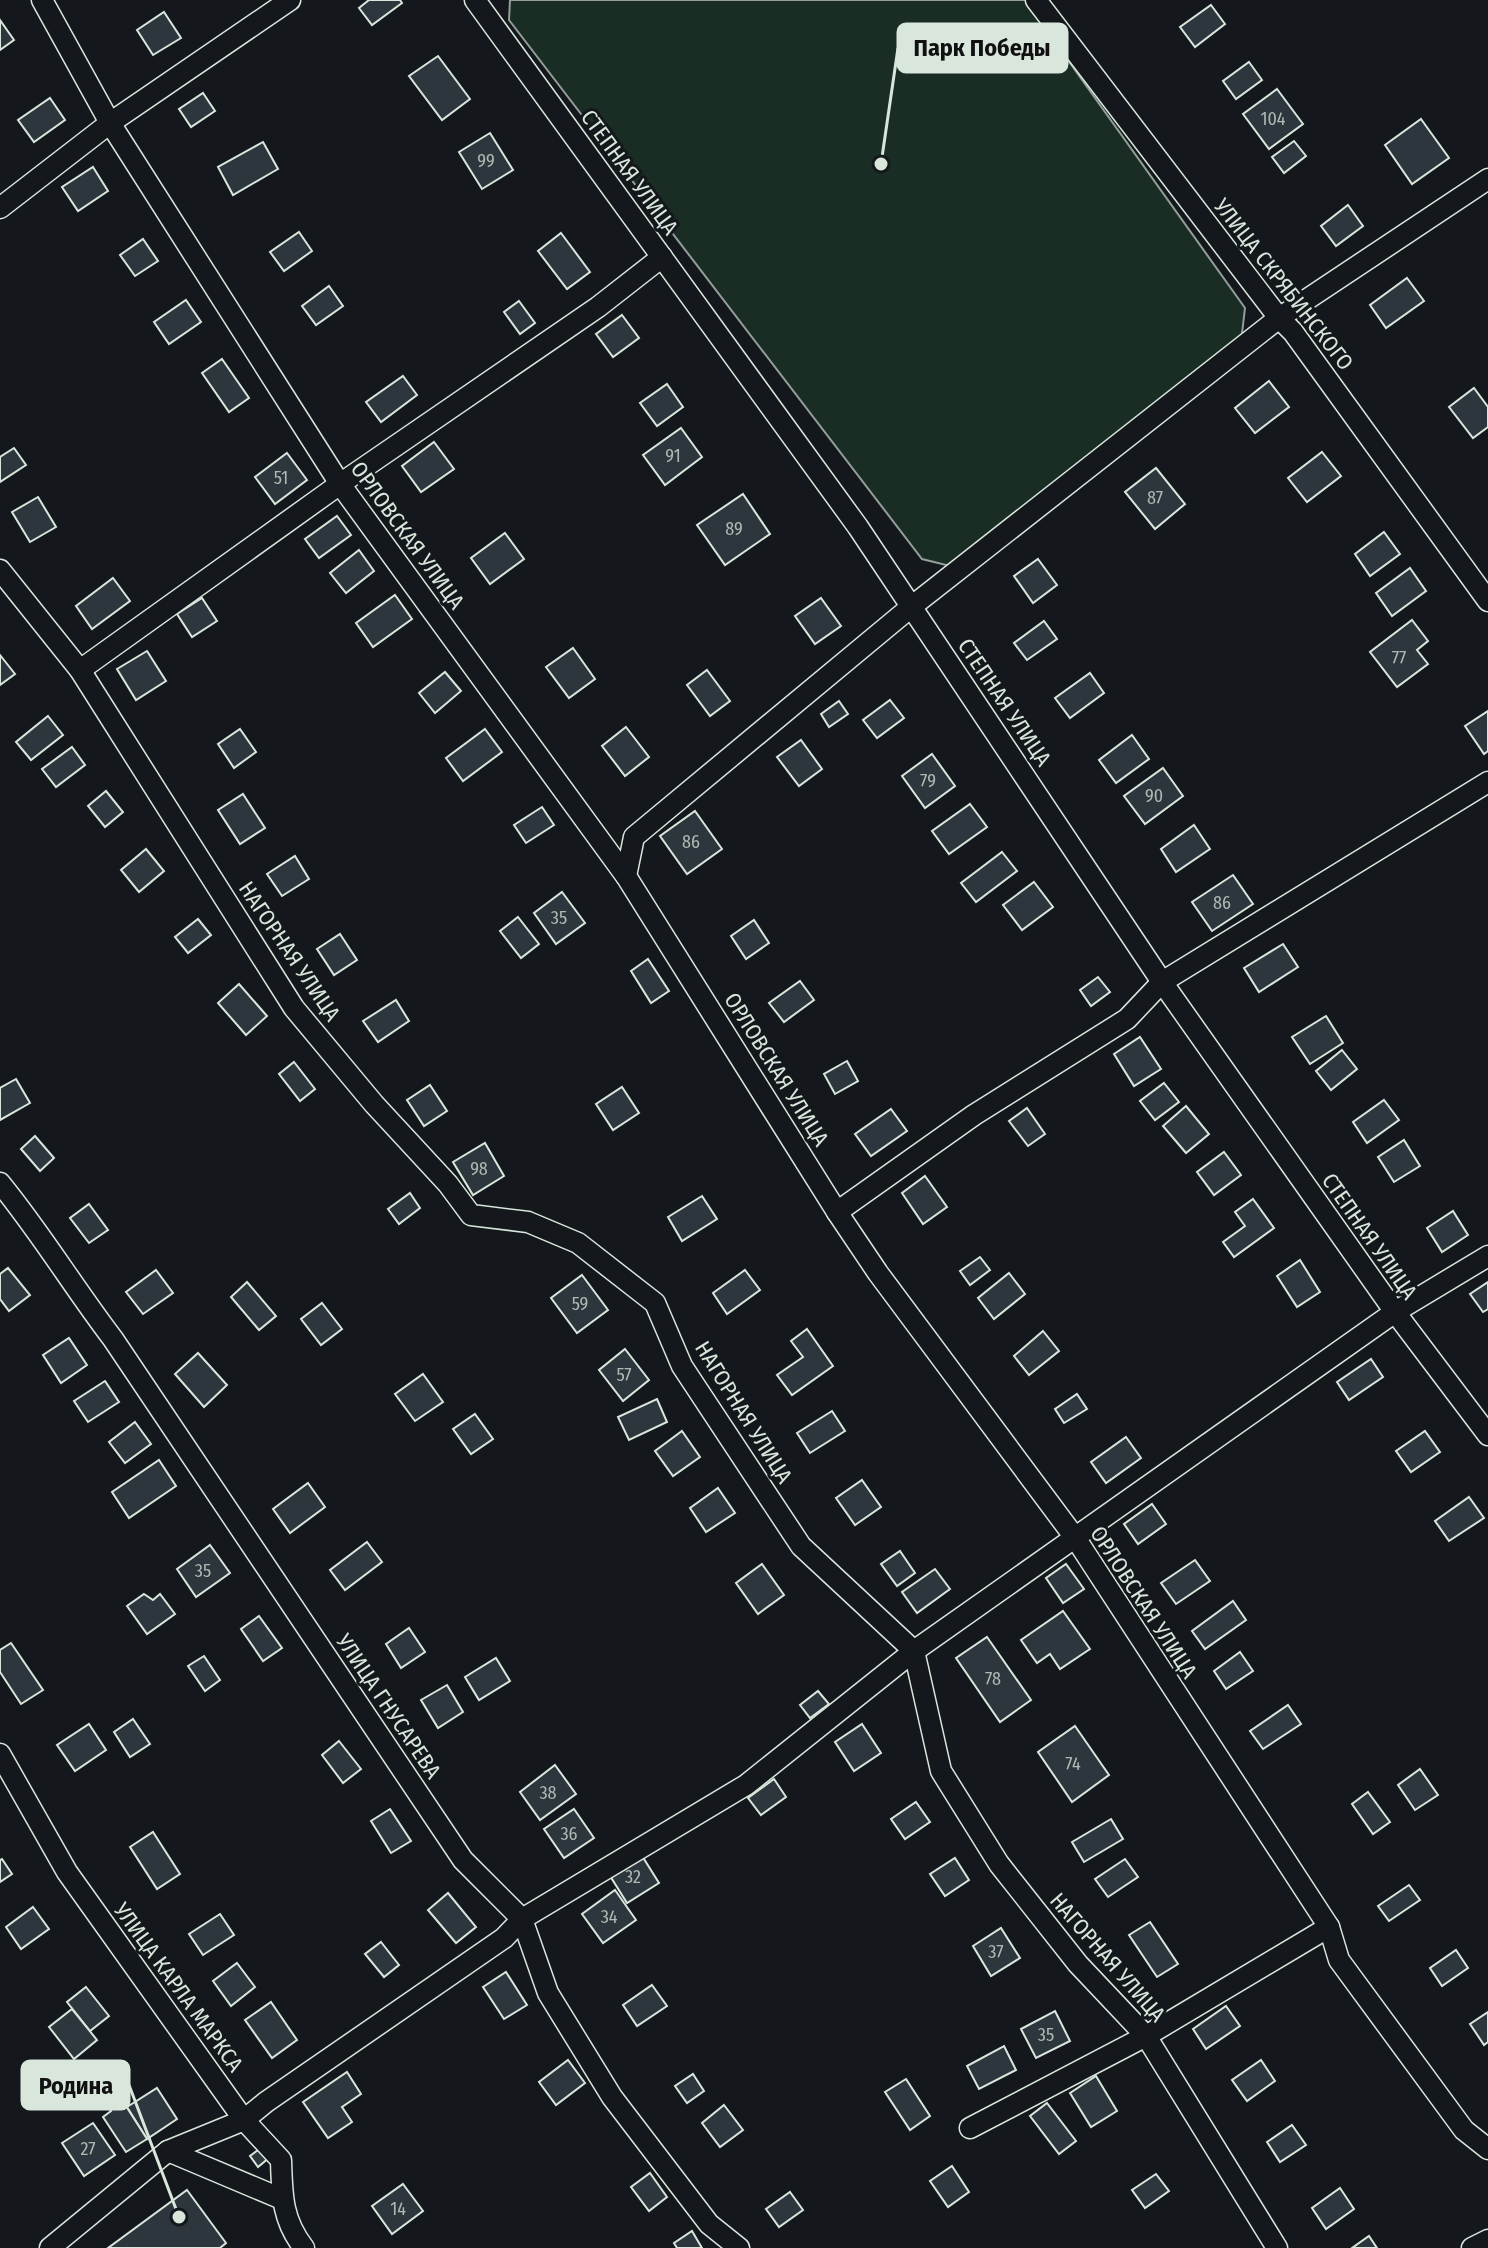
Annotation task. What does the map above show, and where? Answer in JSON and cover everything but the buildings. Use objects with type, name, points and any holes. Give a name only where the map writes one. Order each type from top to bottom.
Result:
[{"type":"street","name":"ОРЛОВСКАЯ УЛИЦА","points":[[42,0],[110,123],[340,484],[626,876],[878,1273],[1076,1539],[1329,1927],[1339,1960],[1464,2130],[1488,2149]]},
{"type":"street","points":[[0,208],[110,123],[290,0]]},
{"type":"street","name":"СТЕПНАЯ УЛИЦА","points":[[475,0],[858,527],[1162,982],[1395,1312],[1488,1435]]},
{"type":"street","name":"УЛИЦА СКРЯБИНСКОГО","points":[[1036,0],[1279,318],[1293,332],[1488,601]]},
{"type":"street","points":[[626,876],[634,837],[911,607],[1279,318],[1488,179]]},
{"type":"street","points":[[80,670],[340,484],[598,307],[662,257]]},
{"type":"street","name":"НАГОРНАЯ УЛИЦА","points":[[0,570],[80,670],[294,1008],[374,1104],[448,1184],[471,1215],[528,1222],[578,1243],[655,1303],[682,1366],[801,1546],[914,1651],[941,1771],[999,1864],[1078,1964],[1146,2036],[1277,2248]]},
{"type":"street","points":[[837,1212],[974,1115],[1127,1019],[1162,982],[1488,782]]},
{"type":"street","name":"УЛИЦА ГНУСАРЕВА","points":[[0,1183],[113,1339],[463,1860],[522,1919],[548,1993],[612,2097],[709,2224],[739,2248]]},
{"type":"street","points":[[50,2248],[168,2151],[244,2120],[504,1938],[522,1919],[746,1785],[914,1651],[1395,1312],[1488,1256]]},
{"type":"street","name":"УЛИЦА КАРЛА МАРКСА","points":[[0,1754],[67,1872],[244,2120],[281,2160],[282,2199],[292,2232],[304,2248]]},
{"type":"street","points":[[970,2128],[1146,2036],[1329,1927]]},
{"type":"street","points":[[168,2151],[282,2199]]},
{"type":"street","points":[[1472,2248],[1488,2240]]},
{"type":"green space","points":[[510,0],[1025,0],[1245,308],[1241,342],[954,567],[922,559],[509,20]]},
{"type":"place","name":"Парк Победы","points":[[881,164]]},
{"type":"place","name":"Родина","points":[[179,2217]]}]
